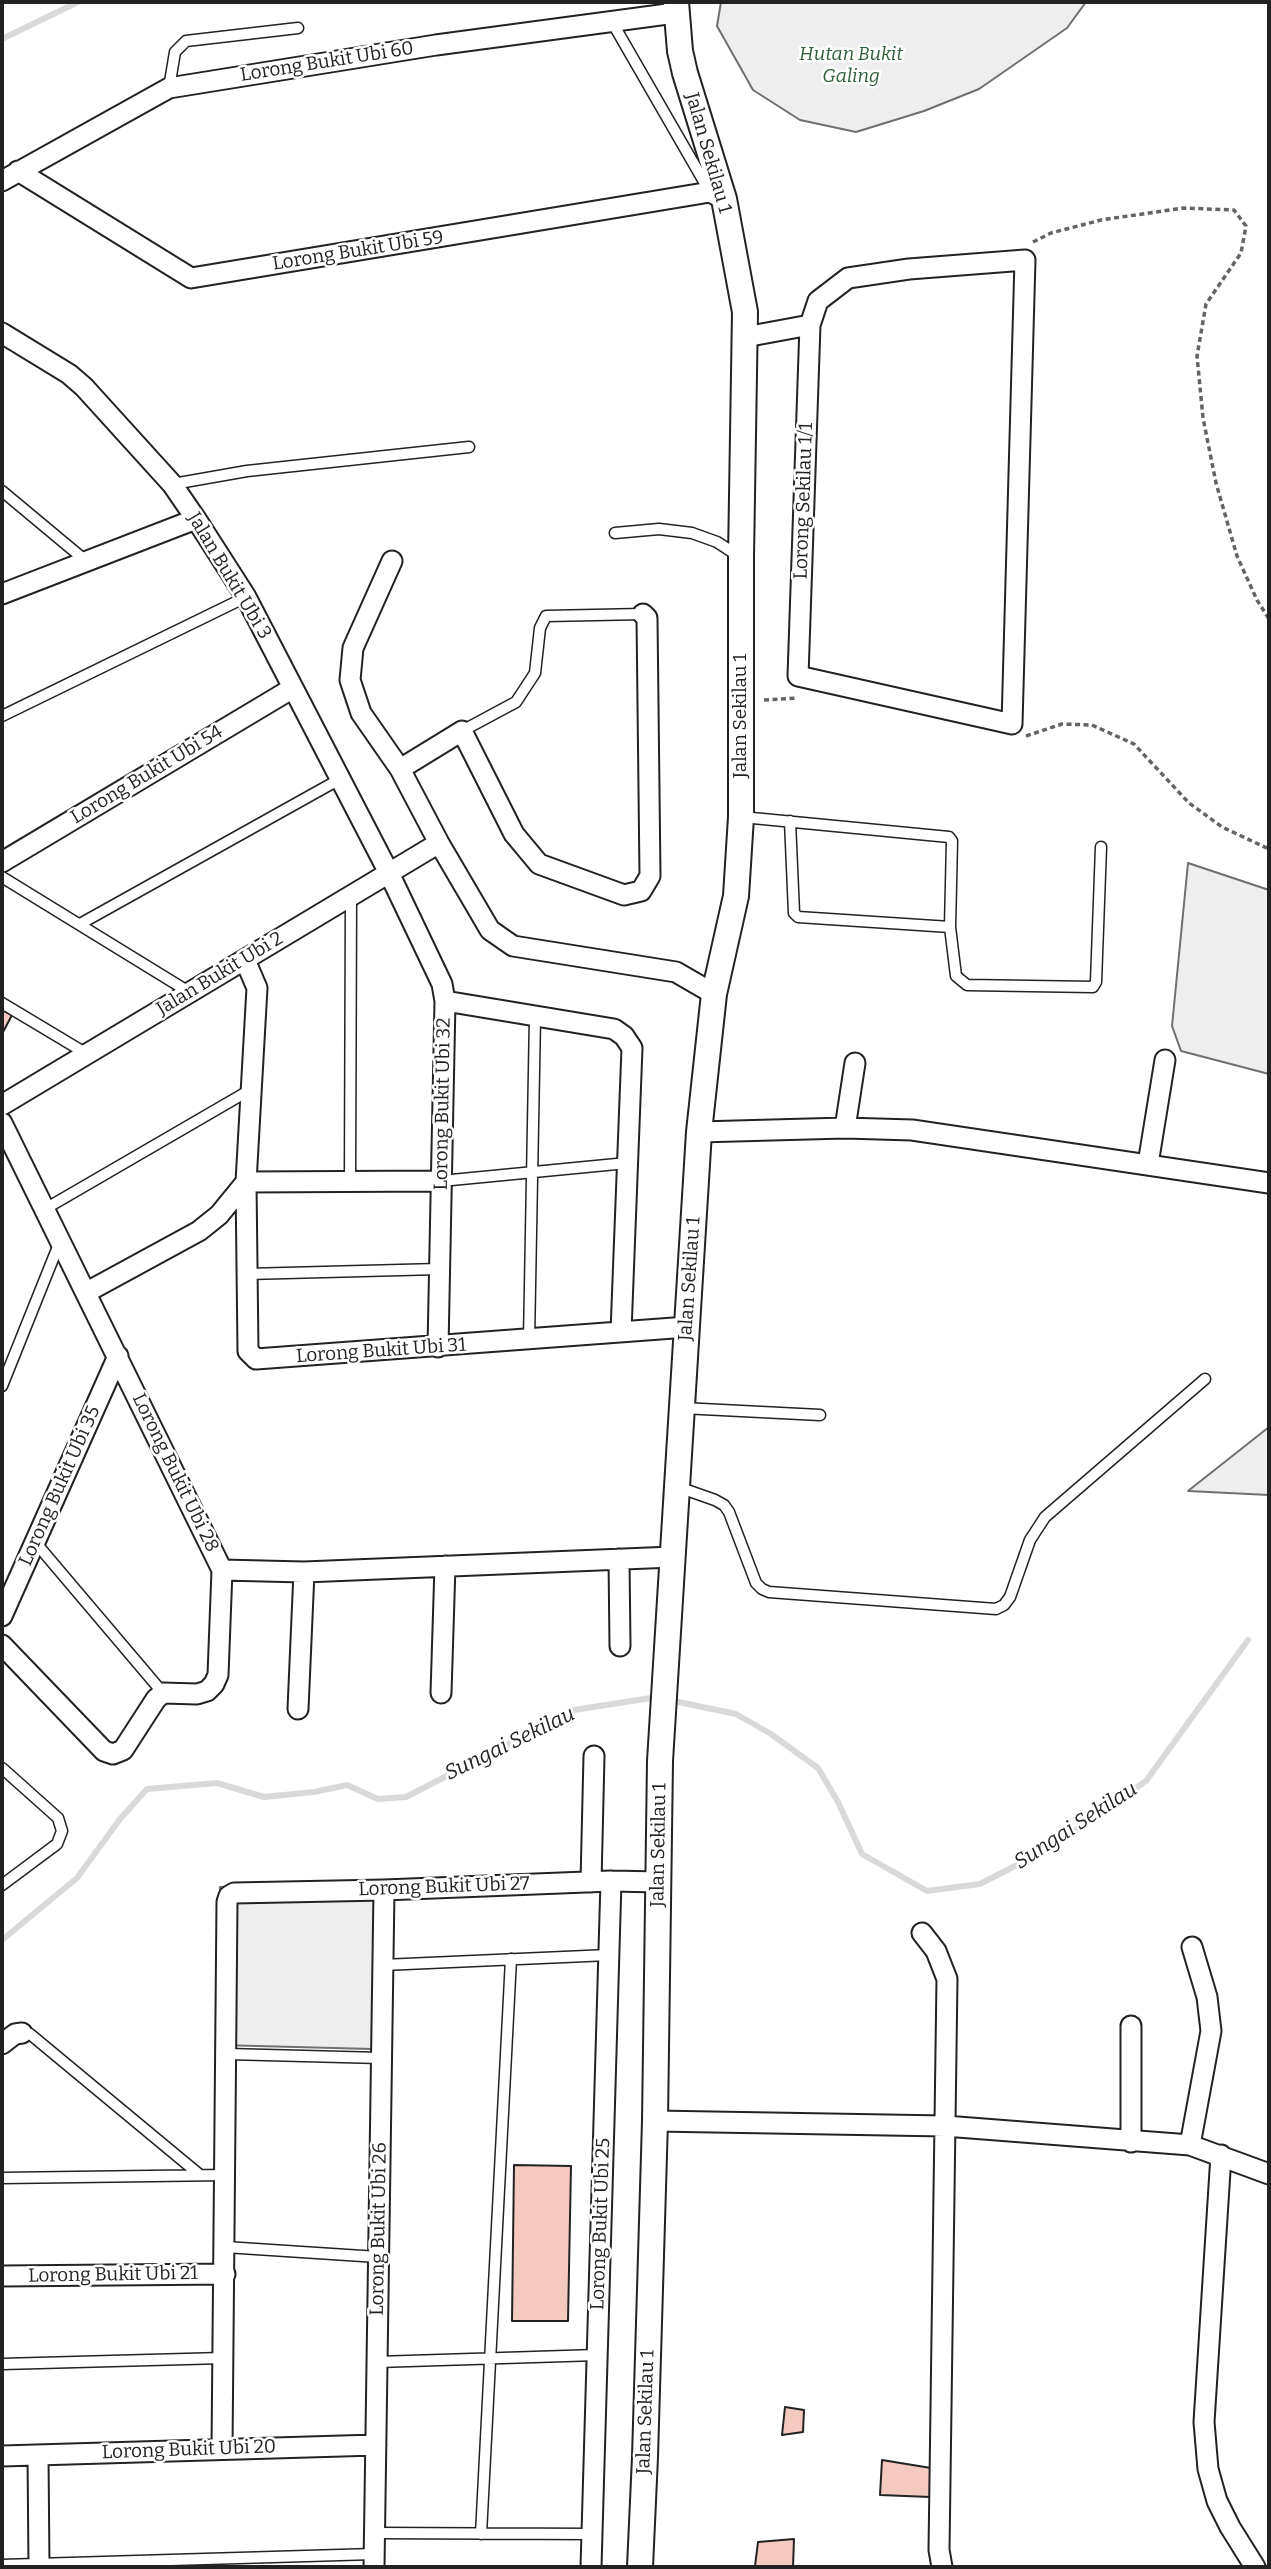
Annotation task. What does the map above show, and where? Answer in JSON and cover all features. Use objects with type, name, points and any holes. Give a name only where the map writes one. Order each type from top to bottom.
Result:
[{"type":"street","name":"Lorong Bukit Ubi 60","points":[[10,176],[169,88],[436,45],[611,21],[676,7]]},
{"type":"street","name":"Jalan Sekilau 1","points":[[640,2567],[655,2121],[660,1761],[699,1132],[714,994],[736,896],[741,817],[745,312],[685,73],[676,7]]},
{"type":"street","name":"Lorong Bukit Ubi 59","points":[[10,176],[191,278],[717,196]]},
{"type":"street","points":[[745,337],[810,326],[818,301],[848,278],[909,269],[1025,260]]},
{"type":"street","name":"Lorong Sekilau 1/1","points":[[810,326],[798,676],[1012,724],[1025,260]]},
{"type":"street","name":"Jalan Bukit Ubi 3","points":[[2,332],[85,387],[172,484],[246,597],[389,873]]},
{"type":"street","points":[[2,594],[196,519]]},
{"type":"street","points":[[391,561],[353,648],[350,680],[361,713],[400,769],[439,843],[490,929],[513,946],[676,972],[714,994]]},
{"type":"street","points":[[400,769],[462,731],[514,834],[539,864],[624,895],[641,891],[650,876],[647,618],[643,614]]},
{"type":"street","name":"Lorong Bukit Ubi 54","points":[[2,862],[293,688]]},
{"type":"street","name":"Jalan Bukit Ubi 2","points":[[2,1105],[439,843]]},
{"type":"street","name":"Lorong Bukit Ubi 32","points":[[389,873],[442,984],[445,1001],[438,1347]]},
{"type":"street","name":"Lorong Bukit Ubi 31","points":[[245,960],[257,988],[246,1182],[248,1351],[256,1359],[687,1327]]},
{"type":"street","points":[[445,1001],[614,1030],[625,1036],[632,1048],[621,1332]]},
{"type":"street","points":[[1148,1164],[1165,1060]]},
{"type":"street","points":[[845,1128],[855,1063]]},
{"type":"street","name":"Lorong Bukit Ubi 28","points":[[2,1123],[222,1570],[304,1572],[673,1557]]},
{"type":"street","points":[[699,1132],[845,1128],[912,1130],[1269,1183]]},
{"type":"street","points":[[87,1292],[199,1231],[219,1214],[246,1182],[441,1181]]},
{"type":"street","name":"Lorong Bukit Ubi 35","points":[[2,1616],[118,1356]]},
{"type":"street","points":[[619,1559],[620,1646]]},
{"type":"street","points":[[441,1693],[444,1566]]},
{"type":"street","points":[[2,1645],[104,1751],[113,1754],[123,1750],[156,1699],[163,1693],[197,1694],[207,1691],[214,1684],[218,1675],[222,1570]]},
{"type":"street","points":[[298,1709],[304,1572]]},
{"type":"street","name":"Lorong Bukit Ubi 25","points":[[591,2567],[609,1955],[601,1882],[594,1756]]},
{"type":"street","name":"Lorong Bukit Ubi 27","points":[[227,2054],[227,1902],[229,1896],[234,1893],[659,1882]]},
{"type":"street","name":"Lorong Bukit Ubi 26","points":[[374,2561],[384,1890]]},
{"type":"street","points":[[922,1933],[936,1951],[947,1979],[939,2550],[942,2567]]},
{"type":"street","points":[[1190,2145],[1211,2031],[1207,1997],[1192,1947]]},
{"type":"street","points":[[1131,2026],[1131,2142]]},
{"type":"street","points":[[2,2044],[15,2034],[22,2033]]},
{"type":"street","points":[[222,2449],[227,2054]]},
{"type":"street","points":[[655,2121],[946,2126],[1190,2145],[1269,2174]]},
{"type":"street","points":[[1221,2155],[1204,2422],[1208,2469],[1217,2501],[1255,2567]]},
{"type":"street","name":"Lorong Bukit Ubi 21","points":[[2,2276],[225,2274]]},
{"type":"street","name":"Lorong Bukit Ubi 20","points":[[2,2456],[376,2445]]},
{"type":"street","points":[[38,2455],[39,2565]]},
{"type":"lane","points":[[611,21],[717,196]]},
{"type":"lane","points":[[169,88],[175,52],[186,41],[298,29]]},
{"type":"lane","points":[[172,484],[247,471],[469,447]]},
{"type":"lane","points":[[2,491],[86,561]]},
{"type":"lane","points":[[615,533],[659,529],[692,533],[718,542],[741,557]]},
{"type":"lane","points":[[2,716],[246,597]]},
{"type":"lane","points":[[462,731],[516,702],[535,673],[540,628],[545,617],[643,614]]},
{"type":"lane","points":[[80,924],[340,779]]},
{"type":"lane","points":[[741,817],[949,837],[952,842],[950,927],[956,976],[967,985],[1093,987],[1096,982],[1101,847]]},
{"type":"lane","points":[[790,821],[794,913],[798,917],[950,927]]},
{"type":"lane","points":[[2,877],[190,993]]},
{"type":"lane","points":[[350,1181],[351,895]]},
{"type":"lane","points":[[2,1003],[87,1054]]},
{"type":"lane","points":[[529,1340],[535,1017]]},
{"type":"lane","points":[[45,1209],[250,1090]]},
{"type":"lane","points":[[441,1181],[627,1163]]},
{"type":"lane","points":[[2,1386],[61,1240]]},
{"type":"lane","points":[[247,1274],[439,1269]]},
{"type":"lane","points":[[677,1487],[724,1505],[757,1583],[769,1592],[996,1609],[1004,1605],[1010,1597],[1030,1541],[1045,1517],[1205,1379]]},
{"type":"lane","points":[[682,1408],[820,1415]]},
{"type":"lane","points":[[35,1542],[163,1693]]},
{"type":"lane","points":[[2,1768],[58,1818],[62,1831],[57,1843],[2,1885]]},
{"type":"lane","points":[[383,1965],[609,1955]]},
{"type":"lane","points":[[481,2534],[511,1959]]},
{"type":"lane","points":[[22,2033],[30,2034],[200,2175]]},
{"type":"lane","points":[[227,2054],[382,2058]]},
{"type":"lane","points":[[2,2178],[226,2175]]},
{"type":"lane","points":[[225,2247],[378,2257]]},
{"type":"lane","points":[[377,2362],[597,2355]]},
{"type":"lane","points":[[2,2364],[224,2358]]},
{"type":"lane","points":[[374,2533],[592,2534]]},
{"type":"lane","points":[[2,2565],[374,2561]]},
{"type":"path","points":[[1025,260],[1033,242],[1051,233],[1101,220],[1182,208],[1234,210],[1246,226],[1241,253],[1206,304],[1197,356],[1203,418],[1216,483],[1237,555],[1256,600],[1269,619]]},
{"type":"green space","name":"Hutan Bukit Galing","points":[[721,2],[1086,2],[1067,28],[979,89],[924,111],[856,132],[800,120],[753,90],[717,26]]},
{"type":"green space","points":[[1188,863],[1269,890],[1269,1074],[1181,1051],[1172,1026]]},
{"type":"green space","points":[[1269,1427],[1269,1495],[1188,1491]]},
{"type":"green space","points":[[375,1881],[372,2049],[218,2045],[220,1887]]},
{"type":"building","points":[[2,1010],[12,1015],[2,1034]]},
{"type":"building","points":[[514,2165],[571,2166],[568,2321],[512,2321]]},
{"type":"building","points":[[785,2407],[804,2410],[803,2432],[782,2435]]},
{"type":"building","points":[[882,2460],[931,2468],[930,2497],[880,2495]]},
{"type":"building","points":[[794,2539],[793,2567],[742,2567],[755,2566],[758,2542]]},
{"type":"waterway","points":[[2,39],[78,2]]},
{"type":"waterway","name":"Sungai Sekilau","points":[[669,1700],[736,1714],[771,1734],[818,1768],[838,1802],[862,1854],[927,1891],[980,1884],[1050,1848],[1146,1781],[1248,1640]]},
{"type":"waterway","name":"Sungai Sekilau","points":[[2,1940],[77,1878],[120,1819],[147,1789],[217,1783],[264,1797],[314,1792],[347,1785],[378,1799],[406,1797],[574,1710],[658,1699]]}]
